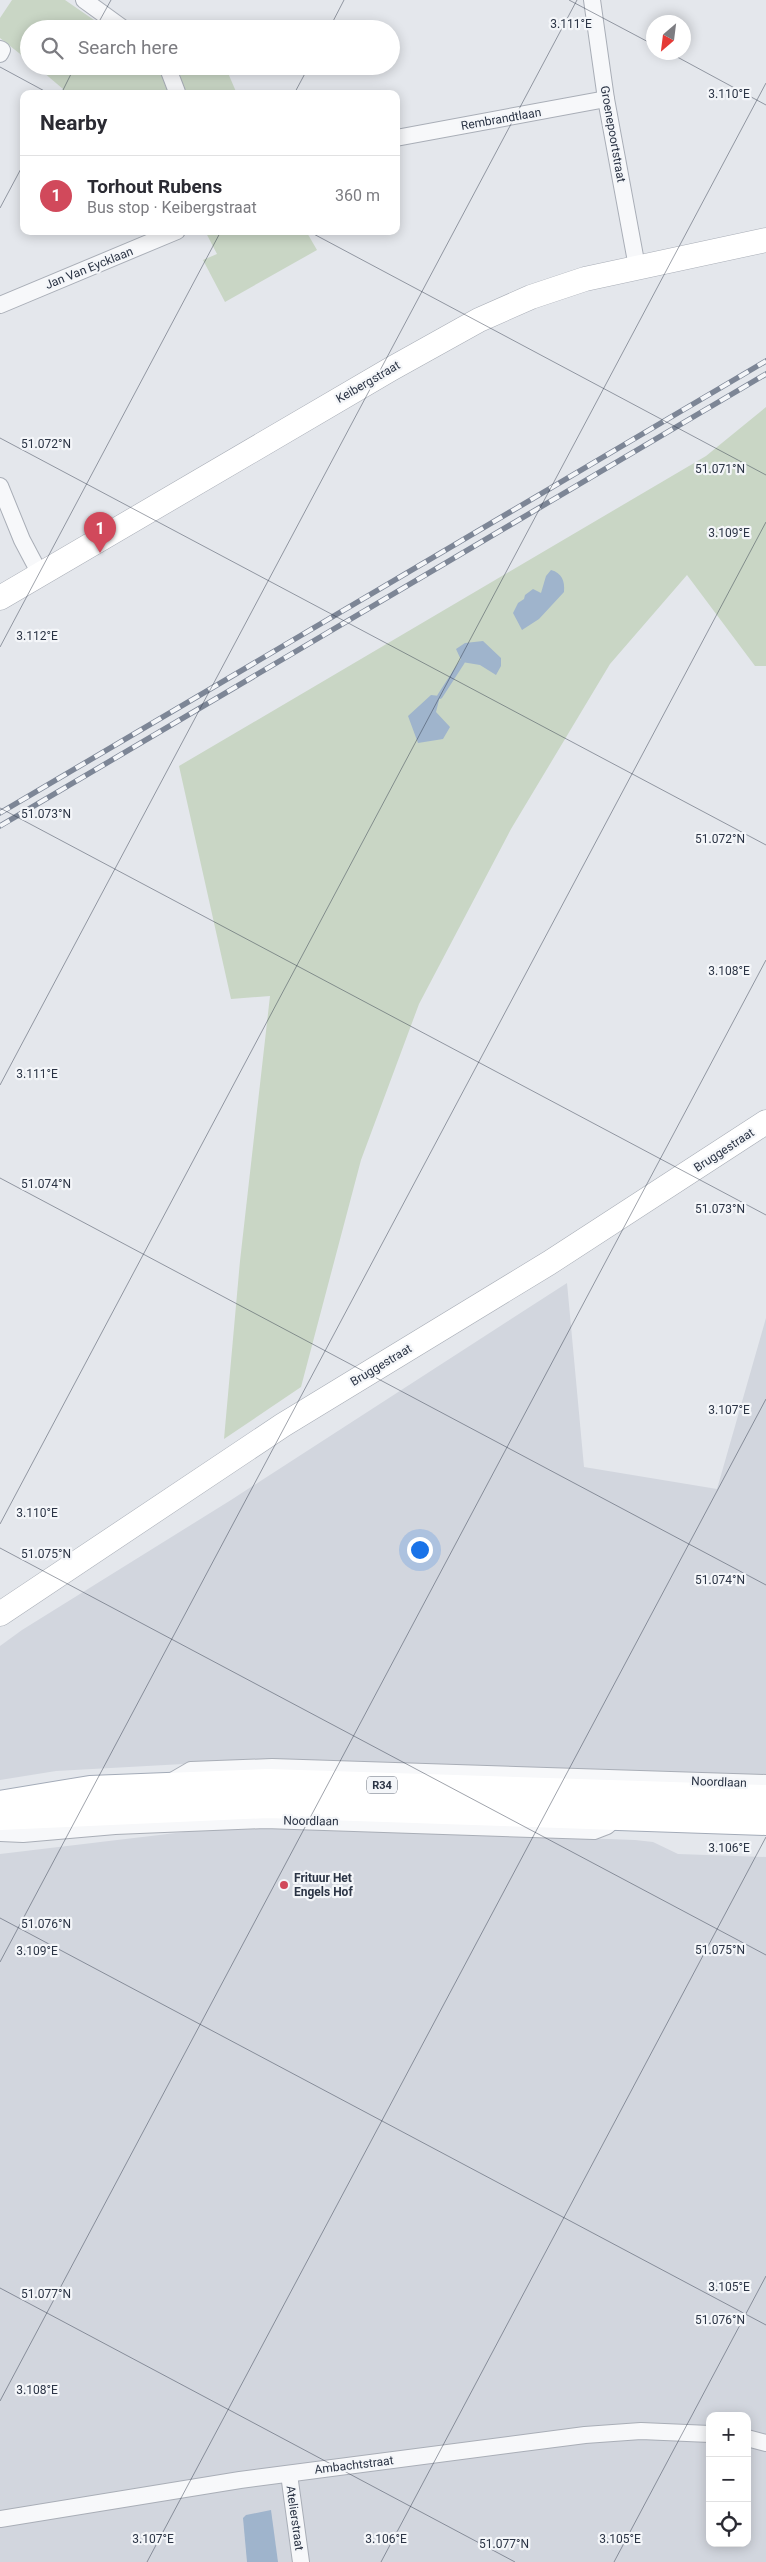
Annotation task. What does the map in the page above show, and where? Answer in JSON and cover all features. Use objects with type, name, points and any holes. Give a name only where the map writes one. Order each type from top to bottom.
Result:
[{"type":"main road","name":"Noordlaan","points":[[0,1804],[64,1792],[166,1785],[268,1782],[766,1798]]},
{"type":"main road","name":"Noordlaan","points":[[0,1817],[268,1805],[766,1822]]},
{"type":"street","points":[[84,0],[112,20]]},
{"type":"street","name":"Groenepoortstraat","points":[[592,0],[606,99],[637,266]]},
{"type":"street","points":[[170,75],[176,90]]},
{"type":"street","name":"Rembrandtlaan","points":[[400,137],[606,99]]},
{"type":"street","name":"Jan Van Eycklaan","points":[[0,304],[168,235]]},
{"type":"street","name":"Keibergstraat","points":[[0,598],[479,320],[531,297],[567,285],[637,266],[766,240]]},
{"type":"street","points":[[0,486],[22,540],[40,574]]},
{"type":"street","name":"Bruggestraat","points":[[0,1614],[283,1425],[549,1263],[766,1122]]},
{"type":"street","name":"Noordlaan","points":[[166,1785],[192,1770],[262,1767],[766,1783]]},
{"type":"street","name":"Noordlaan","points":[[0,1833],[23,1834],[191,1822],[256,1820],[594,1831],[608,1826],[619,1816]]},
{"type":"street","name":"Ambachtstraat","points":[[0,2519],[289,2474],[585,2435],[641,2432],[706,2434]]},
{"type":"street","points":[[751,2439],[766,2443]]},
{"type":"street","name":"Atelierstraat","points":[[289,2474],[301,2562]]},
{"type":"shaded area","points":[[567,1283],[584,1467],[717,1489],[766,1318],[766,1777],[272,1759],[56,1771],[0,1780],[0,1646],[22,1630],[231,1500]]},
{"type":"shaded area","points":[[311,1828],[635,1840],[653,1842],[678,1854],[766,1857],[766,2562],[0,2562],[0,1854],[201,1830]]},
{"type":"green space","points":[[12,0],[65,0],[94,20],[20,20],[20,54],[0,38],[0,18]]},
{"type":"green space","points":[[47,75],[164,75],[170,90],[62,90]]},
{"type":"green space","points":[[180,75],[229,75],[235,90],[184,90]]},
{"type":"green space","points":[[207,235],[308,235],[317,250],[225,302],[203,260],[217,254]]},
{"type":"green space","points":[[766,407],[766,666],[755,666],[687,575],[610,664],[511,829],[419,1004],[361,1160],[301,1387],[224,1439],[240,1261],[270,996],[231,999],[179,766],[706,456]]},
{"type":"water","points":[[551,570],[558,573],[562,578],[564,592],[539,619],[522,630],[513,613],[518,603],[533,589],[541,593],[546,576]]},
{"type":"water","points":[[483,641],[501,658],[501,666],[496,675],[480,665],[462,662],[456,649],[465,643]]},
{"type":"water","points":[[431,695],[440,696],[436,712],[450,727],[443,739],[418,743],[408,716]]},
{"type":"water","points":[[271,2510],[278,2562],[247,2562],[243,2518],[246,2515]]},
{"type":"waterway","points":[[440,696],[462,662]]},
{"type":"railway","points":[[0,813],[766,361]]},
{"type":"railway","points":[[0,826],[766,374]]},
{"type":"place","name":"Torhout Rubens","points":[[100,553]]},
{"type":"place","name":"Frituur Het Engels Hof","points":[[284,1885]]}]
